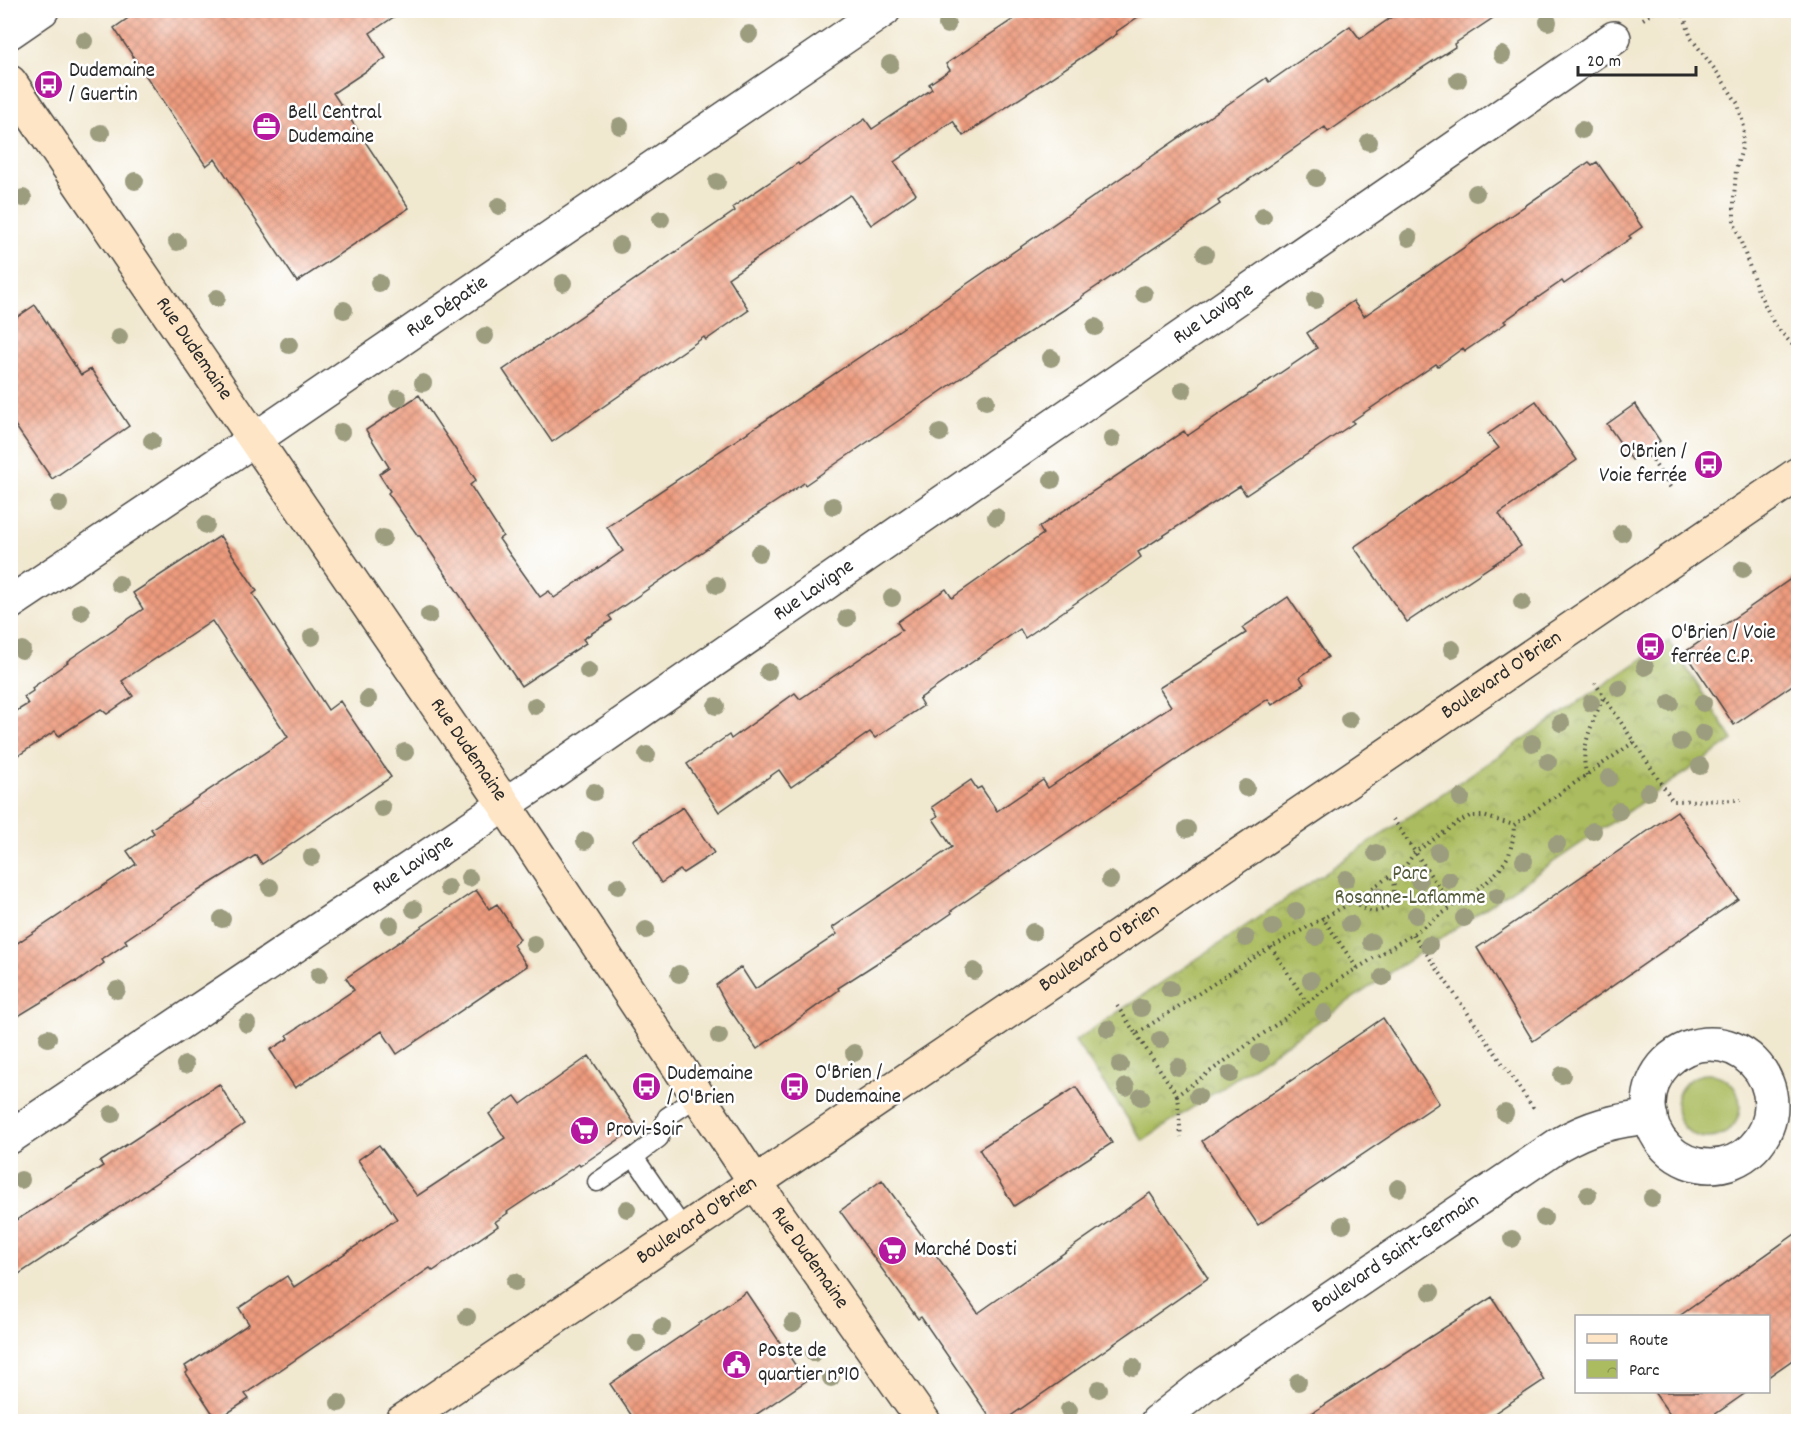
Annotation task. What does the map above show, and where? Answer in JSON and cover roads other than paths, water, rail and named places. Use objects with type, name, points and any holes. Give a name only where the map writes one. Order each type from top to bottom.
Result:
[{"type":"street","points":[[10,32],[42,10]]},
{"type":"street","name":"Rue Dépatie","points":[[10,603],[255,439],[884,10]]},
{"type":"street","name":"Rue Lavigne","points":[[10,1137],[505,805],[1614,38]]},
{"type":"street","name":"Rue Dudemaine","points":[[10,82],[505,805],[755,1182],[924,1422]]},
{"type":"street","name":"Boulevard O'Brien","points":[[401,1422],[1798,474]]},
{"type":"street","name":"Boulevard Saint-Germain","points":[[1157,1422],[1215,1378],[1558,1145],[1580,1133],[1607,1123],[1651,1117]]},
{"type":"lane","points":[[597,1182],[659,1138],[667,1117],[698,1096]]},
{"type":"lane","points":[[634,1157],[684,1230]]},
{"type":"place","name":"Dudemaine / Guertin","points":[[48,84]]},
{"type":"place","name":"Bell Central Dudemaine","points":[[267,126]]},
{"type":"place","name":"O'Brien / Voie ferrée","points":[[1708,465]]},
{"type":"place","name":"O'Brien / Voie ferrée C.P.","points":[[1650,646]]},
{"type":"place","name":"O'Brien / Dudemaine","points":[[794,1086]]},
{"type":"place","name":"Dudemaine / O'Brien","points":[[646,1087]]},
{"type":"place","name":"Provi-Soir","points":[[585,1131]]},
{"type":"place","name":"Marché Dosti","points":[[893,1251]]},
{"type":"place","name":"Poste de quartier n°10","points":[[737,1364]]},
{"type":"park label","name":"Parc Rosanne-Laflamme","points":[[1410,887]]}]
